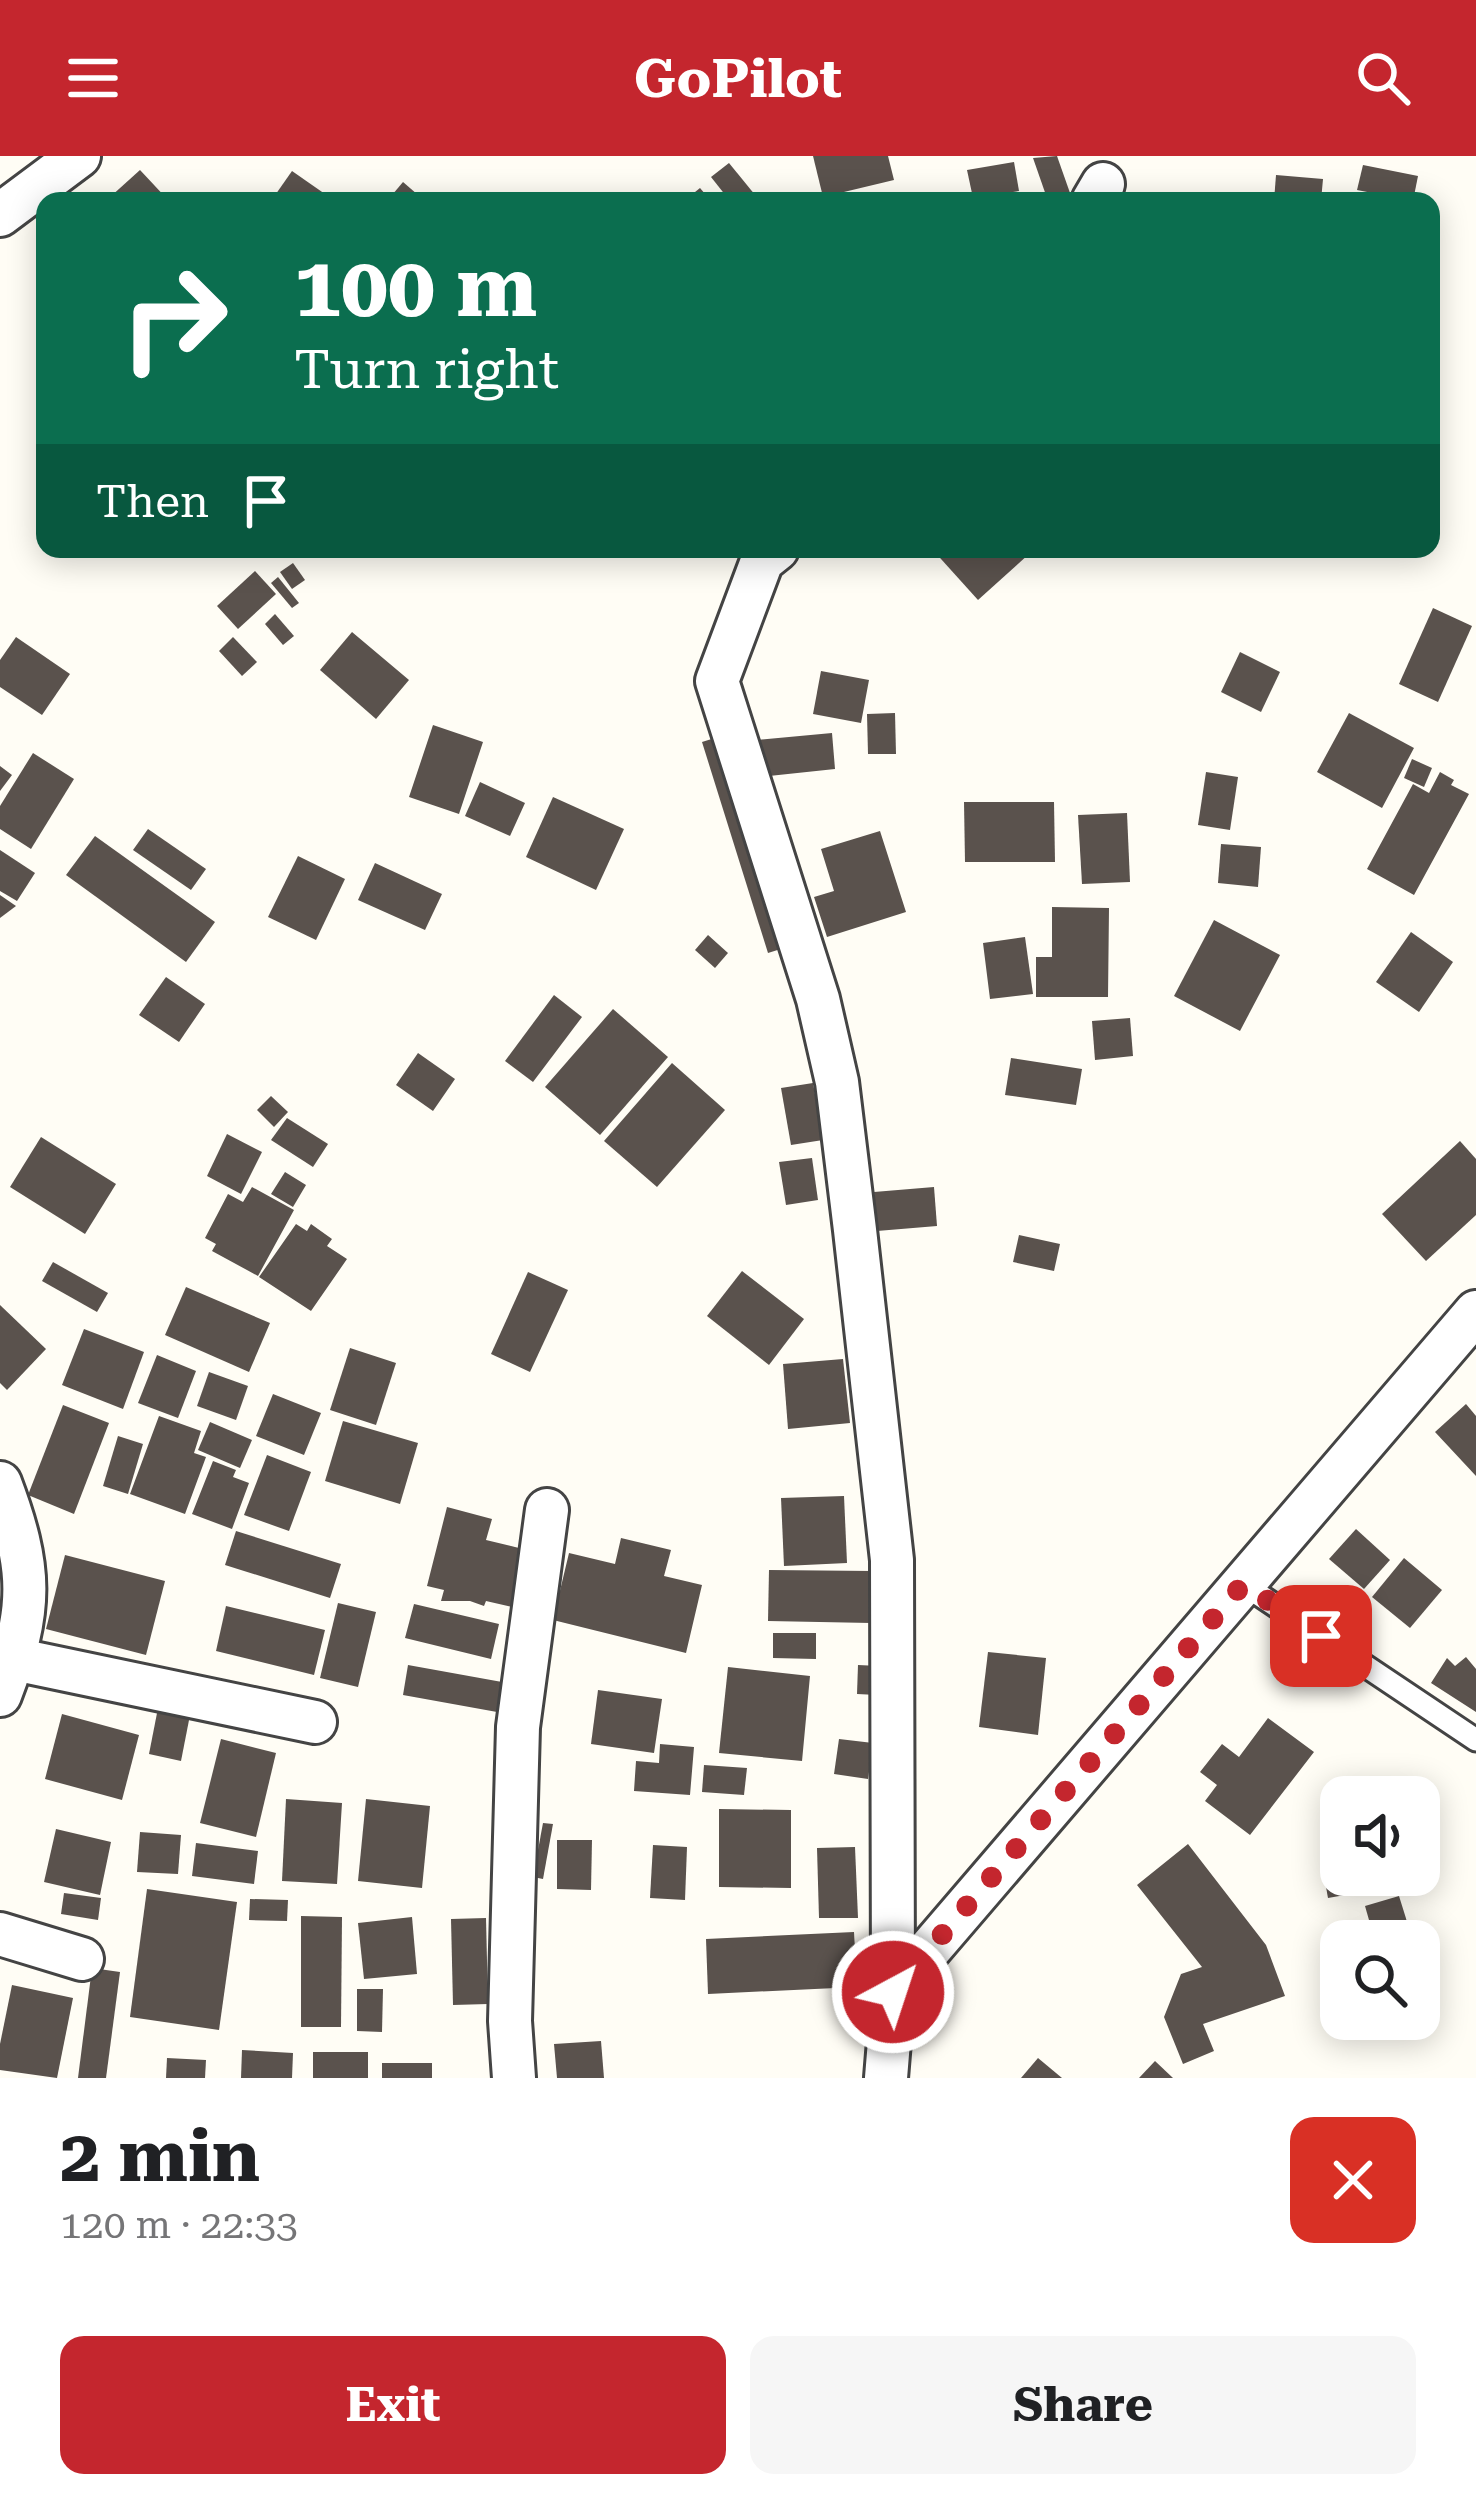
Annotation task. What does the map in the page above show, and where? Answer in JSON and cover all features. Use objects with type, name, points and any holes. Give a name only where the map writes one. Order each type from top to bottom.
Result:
[{"type":"street","points":[[6,202],[79,156]]},
{"type":"street","points":[[766,558],[717,681],[818,999],[837,1082],[892,1560],[893,1992],[886,2078]]},
{"type":"street","points":[[893,1992],[1476,1312]]},
{"type":"street","points":[[0,1483],[20,1537],[26,1601],[7,1677],[315,1722]]},
{"type":"street","points":[[514,2078],[509,2021],[518,1727],[547,1510]]},
{"type":"street","points":[[0,1934],[82,1959]]},
{"type":"lane","points":[[1243,1584],[1476,1740]]},
{"type":"building","points":[[813,156],[888,156],[894,180],[844,192],[822,192]]},
{"type":"building","points":[[1057,156],[1070,192],[1045,192],[1033,158]]},
{"type":"building","points":[[1014,162],[1019,191],[972,192],[967,170]]},
{"type":"building","points":[[729,163],[753,192],[723,192],[711,177]]},
{"type":"building","points":[[1363,165],[1418,176],[1415,192],[1357,190]]},
{"type":"building","points":[[140,170],[161,192],[116,192]]},
{"type":"building","points":[[292,171],[322,192],[277,192]]},
{"type":"building","points":[[1276,175],[1323,179],[1322,192],[1275,192]]},
{"type":"building","points":[[403,182],[415,192],[395,192]]},
{"type":"building","points":[[940,558],[1025,558],[978,600]]},
{"type":"building","points":[[293,563],[305,580],[292,589],[280,572]]},
{"type":"building","points":[[255,571],[276,594],[238,629],[217,606]]},
{"type":"building","points":[[278,577],[299,603],[292,608],[271,583]]},
{"type":"building","points":[[1433,608],[1472,626],[1438,702],[1399,684]]},
{"type":"building","points":[[275,614],[294,636],[283,645],[265,624]]},
{"type":"building","points":[[352,632],[409,680],[376,719],[320,670]]},
{"type":"building","points":[[16,637],[70,674],[42,715],[0,687],[0,660]]},
{"type":"building","points":[[233,637],[257,662],[242,676],[219,651]]},
{"type":"building","points":[[1240,652],[1280,672],[1261,712],[1221,692]]},
{"type":"building","points":[[821,671],[869,680],[861,723],[813,714]]},
{"type":"building","points":[[895,713],[896,754],[868,754],[867,714]]},
{"type":"building","points":[[1349,713],[1414,748],[1382,808],[1317,772]]},
{"type":"building","points":[[433,725],[483,742],[459,814],[409,797]]},
{"type":"building","points":[[832,733],[835,769],[760,777],[757,740]]},
{"type":"building","points":[[718,737],[784,948],[768,953],[702,742]]},
{"type":"building","points":[[33,753],[74,779],[31,849],[0,829],[0,806]]},
{"type":"building","points":[[1412,759],[1432,768],[1424,787],[1404,778]]},
{"type":"building","points":[[0,766],[12,775],[0,791]]},
{"type":"building","points":[[1206,772],[1238,777],[1230,830],[1198,825]]},
{"type":"building","points":[[1440,772],[1454,780],[1451,785],[1469,794],[1414,895],[1367,869],[1413,784],[1429,793]]},
{"type":"building","points":[[480,782],[525,803],[510,836],[465,816]]},
{"type":"building","points":[[553,797],[624,829],[596,890],[526,857]]},
{"type":"building","points":[[964,802],[1054,802],[1055,862],[965,862]]},
{"type":"building","points":[[1127,813],[1130,882],[1082,884],[1078,815]]},
{"type":"building","points":[[148,829],[206,869],[191,890],[133,850]]},
{"type":"building","points":[[880,831],[906,912],[827,937],[814,897],[834,891],[821,849]]},
{"type":"building","points":[[95,836],[215,922],[186,962],[66,875]]},
{"type":"building","points":[[1221,844],[1261,847],[1258,887],[1218,883]]},
{"type":"building","points":[[0,850],[35,873],[17,901],[0,891]]},
{"type":"building","points":[[298,856],[345,879],[316,940],[268,917]]},
{"type":"building","points":[[375,863],[442,894],[425,930],[358,900]]},
{"type":"building","points":[[0,895],[16,906],[0,918]]},
{"type":"building","points":[[1052,907],[1109,908],[1108,997],[1036,997],[1036,957],[1052,957]]},
{"type":"building","points":[[1214,920],[1280,955],[1240,1031],[1174,996]]},
{"type":"building","points":[[1411,932],[1453,962],[1419,1012],[1376,982]]},
{"type":"building","points":[[708,935],[728,953],[715,968],[695,950]]},
{"type":"building","points":[[1025,937],[1033,994],[990,999],[983,943]]},
{"type":"building","points":[[166,977],[205,1004],[179,1042],[139,1015]]},
{"type":"building","points":[[554,995],[582,1017],[533,1082],[505,1061]]},
{"type":"building","points":[[613,1009],[668,1057],[600,1135],[545,1087]]},
{"type":"building","points":[[1130,1018],[1133,1056],[1095,1060],[1092,1021]]},
{"type":"building","points":[[418,1053],[455,1079],[433,1111],[396,1085]]},
{"type":"building","points":[[1011,1058],[1082,1069],[1076,1105],[1005,1095]]},
{"type":"building","points":[[672,1063],[725,1110],[657,1187],[604,1141]]},
{"type":"building","points":[[813,1083],[823,1140],[791,1145],[781,1088]]},
{"type":"building","points":[[271,1096],[288,1112],[274,1127],[257,1110]]},
{"type":"building","points":[[287,1118],[328,1144],[313,1167],[271,1140]]},
{"type":"building","points":[[227,1134],[262,1152],[241,1194],[207,1176]]},
{"type":"building","points":[[41,1137],[116,1184],[85,1234],[10,1187]]},
{"type":"building","points":[[1460,1141],[1476,1159],[1476,1215],[1426,1261],[1382,1214]]},
{"type":"building","points":[[812,1158],[818,1200],[786,1205],[779,1162]]},
{"type":"building","points":[[285,1172],[306,1185],[293,1207],[271,1194]]},
{"type":"building","points":[[252,1187],[294,1210],[258,1276],[212,1251],[216,1244],[205,1238],[228,1194],[243,1202]]},
{"type":"building","points":[[934,1187],[937,1226],[877,1231],[874,1192]]},
{"type":"building","points":[[296,1224],[307,1231],[311,1224],[332,1239],[327,1246],[347,1259],[311,1311],[259,1277]]},
{"type":"building","points":[[1019,1235],[1060,1244],[1054,1271],[1013,1262]]},
{"type":"building","points":[[53,1262],[108,1293],[97,1312],[42,1281]]},
{"type":"building","points":[[742,1271],[804,1319],[769,1365],[707,1316]]},
{"type":"building","points":[[528,1272],[568,1290],[530,1372],[491,1354]]},
{"type":"building","points":[[186,1287],[270,1323],[249,1372],[165,1335]]},
{"type":"building","points":[[0,1305],[46,1349],[7,1390],[0,1383]]},
{"type":"building","points":[[84,1329],[144,1352],[123,1409],[62,1385]]},
{"type":"building","points":[[350,1348],[396,1363],[376,1425],[330,1410]]},
{"type":"building","points":[[157,1355],[196,1371],[178,1418],[138,1403]]},
{"type":"building","points":[[843,1359],[850,1423],[788,1429],[783,1364]]},
{"type":"building","points":[[209,1372],[248,1386],[236,1420],[197,1406]]},
{"type":"building","points":[[273,1394],[321,1413],[304,1455],[256,1436]]},
{"type":"building","points":[[1466,1404],[1476,1416],[1476,1476],[1435,1432]]},
{"type":"building","points":[[63,1405],[109,1423],[74,1514],[28,1495]]},
{"type":"building","points":[[159,1416],[201,1431],[194,1453],[206,1457],[185,1514],[130,1494]]},
{"type":"building","points":[[343,1421],[418,1443],[400,1504],[325,1481]]},
{"type":"building","points":[[210,1422],[252,1440],[240,1468],[198,1450]]},
{"type":"building","points":[[118,1436],[143,1444],[128,1494],[103,1486]]},
{"type":"building","points":[[267,1455],[311,1472],[289,1531],[244,1515]]},
{"type":"building","points":[[213,1461],[236,1470],[233,1477],[249,1483],[232,1529],[192,1514]]},
{"type":"building","points":[[844,1496],[847,1563],[784,1566],[781,1498]]},
{"type":"building","points":[[447,1507],[492,1519],[486,1540],[523,1549],[512,1607],[486,1601],[484,1606],[441,1601],[444,1590],[427,1586]]},
{"type":"building","points":[[1356,1529],[1390,1560],[1364,1589],[1329,1559]]},
{"type":"building","points":[[236,1531],[341,1564],[330,1598],[225,1565]]},
{"type":"building","points":[[621,1538],[671,1550],[664,1576],[702,1585],[686,1653],[553,1620],[569,1553],[615,1564]]},
{"type":"building","points":[[65,1555],[165,1581],[146,1655],[46,1629]]},
{"type":"building","points":[[1404,1558],[1442,1590],[1410,1628],[1372,1597]]},
{"type":"building","points":[[769,1570],[872,1571],[871,1623],[768,1621]]},
{"type":"building","points":[[338,1603],[376,1612],[358,1687],[320,1678]]},
{"type":"building","points":[[414,1604],[499,1624],[491,1659],[405,1638]]},
{"type":"building","points":[[226,1606],[325,1630],[314,1675],[216,1651]]},
{"type":"building","points":[[773,1633],[816,1633],[816,1659],[773,1658]]},
{"type":"building","points":[[988,1652],[1046,1658],[1038,1735],[979,1727]]},
{"type":"building","points":[[1466,1657],[1476,1669],[1476,1712],[1431,1683],[1447,1658],[1455,1666]]},
{"type":"building","points":[[408,1665],[502,1682],[497,1712],[403,1695]]},
{"type":"building","points":[[858,1665],[879,1666],[877,1695],[857,1694]]},
{"type":"building","points":[[728,1667],[810,1676],[802,1761],[719,1753]]},
{"type":"building","points":[[598,1690],[662,1699],[654,1753],[591,1744]]},
{"type":"building","points":[[158,1708],[190,1715],[181,1761],[149,1754]]},
{"type":"building","points":[[62,1714],[139,1735],[122,1800],[45,1779]]},
{"type":"building","points":[[1268,1718],[1314,1752],[1250,1835],[1205,1801],[1217,1785],[1200,1772],[1222,1744],[1239,1757]]},
{"type":"building","points":[[221,1739],[276,1753],[256,1837],[200,1823]]},
{"type":"building","points":[[839,1739],[873,1743],[868,1779],[834,1774]]},
{"type":"building","points":[[660,1744],[694,1747],[690,1795],[634,1791],[636,1761],[659,1763]]},
{"type":"building","points":[[704,1765],[747,1768],[744,1795],[702,1792]]},
{"type":"building","points":[[286,1799],[342,1803],[337,1884],[282,1881]]},
{"type":"building","points":[[366,1799],[430,1806],[422,1888],[358,1881]]},
{"type":"building","points":[[719,1809],[791,1810],[791,1888],[719,1887]]},
{"type":"building","points":[[543,1823],[553,1824],[543,1879],[533,1877]]},
{"type":"building","points":[[56,1829],[111,1842],[100,1895],[44,1882]]},
{"type":"building","points":[[140,1832],[181,1835],[178,1874],[137,1872]]},
{"type":"building","points":[[557,1840],[592,1840],[591,1890],[557,1889]]},
{"type":"building","points":[[196,1843],[258,1851],[254,1884],[192,1876]]},
{"type":"building","points":[[1188,1844],[1266,1945],[1285,1996],[1203,2024],[1214,2051],[1183,2064],[1164,2017],[1181,1974],[1202,1967],[1137,1885]]},
{"type":"building","points":[[653,1845],[687,1847],[685,1900],[650,1898]]},
{"type":"building","points":[[855,1847],[858,1918],[819,1918],[817,1848]]},
{"type":"building","points":[[147,1889],[237,1902],[219,2030],[130,2017]]},
{"type":"building","points":[[64,1893],[101,1898],[98,1920],[61,1914]]},
{"type":"building","points":[[1399,1896],[1406,1920],[1369,1920],[1365,1906]]},
{"type":"building","points":[[250,1899],[288,1900],[287,1921],[249,1920]]},
{"type":"building","points":[[301,1916],[342,1917],[341,2027],[301,2027]]},
{"type":"building","points":[[412,1917],[417,1974],[364,1979],[358,1923]]},
{"type":"building","points":[[486,1918],[488,2004],[453,2005],[451,1919]]},
{"type":"building","points":[[854,1932],[857,1987],[708,1994],[706,1939]]},
{"type":"building","points":[[92,1968],[120,1972],[106,2078],[78,2078]]},
{"type":"building","points":[[12,1985],[73,1998],[57,2078],[0,2070],[0,2044]]},
{"type":"building","points":[[357,1989],[383,1989],[382,2032],[357,2031]]},
{"type":"building","points":[[601,2041],[604,2078],[557,2078],[554,2044]]},
{"type":"building","points":[[242,2050],[293,2053],[292,2078],[241,2078]]},
{"type":"building","points":[[313,2052],[368,2052],[368,2078],[313,2078]]},
{"type":"building","points":[[167,2058],[206,2060],[205,2078],[166,2078]]},
{"type":"building","points":[[1038,2058],[1062,2078],[1021,2078]]},
{"type":"building","points":[[1155,2061],[1173,2078],[1139,2078]]},
{"type":"building","points":[[382,2063],[432,2063],[432,2078],[382,2078]]},
{"type":"route","points":[[893,1992],[1243,1584],[1321,1636]]}]
